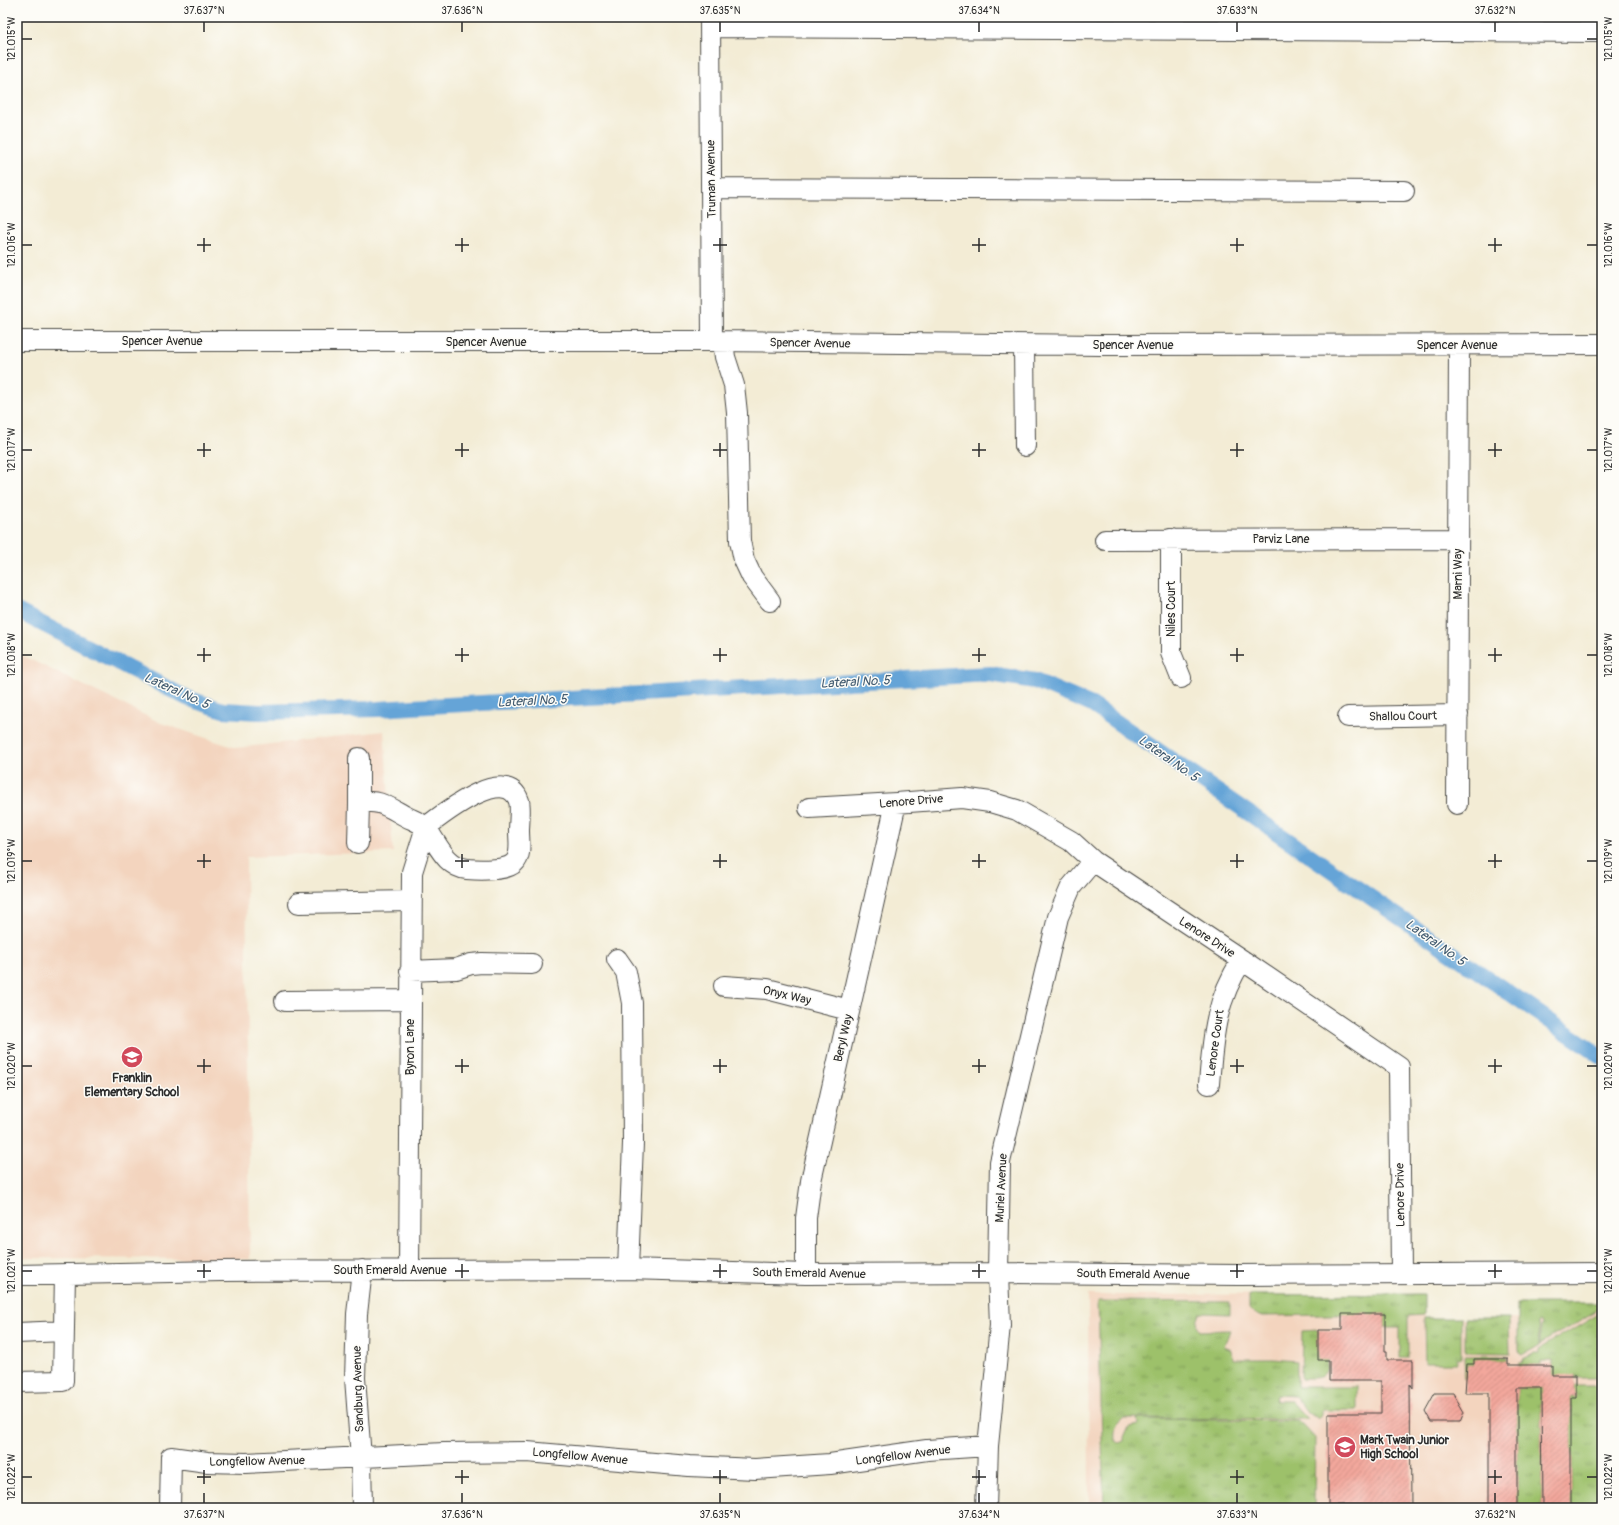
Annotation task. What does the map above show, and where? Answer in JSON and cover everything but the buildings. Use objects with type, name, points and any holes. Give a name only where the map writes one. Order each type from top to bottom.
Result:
[{"type":"street","points":[[710,22],[1602,32]]},
{"type":"street","name":"Truman Avenue","points":[[710,22],[712,188],[718,342],[725,357],[734,385],[737,413],[740,541],[744,560],[752,577],[770,601]]},
{"type":"street","points":[[712,188],[1404,191]]},
{"type":"street","name":"Spencer Avenue","points":[[17,341],[718,342],[1024,345],[1602,344]]},
{"type":"street","points":[[1024,345],[1025,446]]},
{"type":"street","name":"Marni Way","points":[[1457,804],[1459,345]]},
{"type":"street","name":"Niles Court","points":[[1171,539],[1171,653],[1181,678]]},
{"type":"street","name":"Parviz Lane","points":[[1105,540],[1458,539]]},
{"type":"street","name":"Shallou Court","points":[[1348,717],[1458,715]]},
{"type":"street","points":[[358,843],[359,758]]},
{"type":"street","points":[[359,804],[364,802],[380,802],[426,827],[443,854],[453,864],[466,869],[504,868],[514,864],[519,855],[519,801],[513,792],[503,787],[490,788],[471,797],[426,827]]},
{"type":"street","name":"Lenore Drive","points":[[809,808],[896,803],[938,798],[962,798],[990,802],[1017,810],[1070,841],[1093,861],[1399,1067],[1401,1274]]},
{"type":"street","name":"Beryl Way","points":[[806,1274],[806,1218],[811,1181],[896,803]]},
{"type":"street","name":"Byron Lane","points":[[409,1270],[410,901],[412,872],[426,827]]},
{"type":"street","name":"Muriel Avenue","points":[[986,1508],[988,1446],[1000,1325],[998,1273],[1000,1162],[1058,917],[1071,887],[1093,861]]},
{"type":"street","points":[[299,904],[410,901]]},
{"type":"street","points":[[617,959],[626,972],[632,1004],[633,1143],[628,1269]]},
{"type":"street","name":"Lenore Court","points":[[1209,1084],[1213,1040],[1219,1006],[1231,978],[1242,960]]},
{"type":"street","points":[[410,971],[456,969],[471,964],[482,963],[532,964]]},
{"type":"street","name":"Onyx Way","points":[[724,986],[767,989],[849,1010]]},
{"type":"street","points":[[285,1001],[410,1000]]},
{"type":"street","name":"South Emerald Avenue","points":[[17,1275],[362,1270],[628,1269],[806,1274],[998,1273],[1239,1275],[1602,1273]]},
{"type":"street","name":"Sandburg Avenue","points":[[362,1270],[357,1314],[355,1378],[361,1458],[362,1508]]},
{"type":"street","points":[[17,1382],[63,1381],[65,1274]]},
{"type":"street","points":[[17,1333],[64,1331]]},
{"type":"street","name":"Longfellow Avenue","points":[[170,1508],[171,1457],[207,1462],[246,1463],[444,1453],[527,1452],[689,1466],[756,1469],[830,1464],[927,1450],[988,1446]]},
{"type":"shaded area","name":"Franklin Elementary School","points":[[17,653],[161,723],[236,748],[384,731],[393,852],[246,857],[250,1259],[17,1258]]},
{"type":"shaded area","name":"Mark Twain Junior High School","points":[[1424,1294],[1425,1318],[1518,1318],[1518,1303],[1602,1303],[1602,1508],[1089,1508],[1088,1295]]},
{"type":"green space","points":[[1424,1294],[1424,1315],[1408,1316],[1408,1358],[1400,1358],[1400,1327],[1385,1327],[1385,1314],[1263,1316],[1254,1313],[1249,1308],[1249,1295]]},
{"type":"green space","points":[[1098,1301],[1230,1302],[1230,1314],[1201,1313],[1198,1324],[1200,1331],[1230,1330],[1224,1347],[1232,1350],[1233,1359],[1273,1359],[1297,1361],[1297,1387],[1357,1387],[1357,1410],[1322,1410],[1322,1415],[1317,1419],[1308,1412],[1296,1396],[1276,1395],[1275,1401],[1292,1401],[1308,1419],[1124,1418],[1116,1427],[1115,1440],[1119,1443],[1124,1441],[1129,1427],[1138,1425],[1137,1419],[1299,1421],[1315,1438],[1314,1508],[1104,1508]]},
{"type":"green space","points":[[1518,1303],[1598,1303],[1600,1306],[1599,1309],[1540,1344],[1540,1327],[1542,1324],[1541,1322],[1538,1322],[1539,1345],[1522,1355],[1518,1350]]},
{"type":"green space","points":[[1602,1311],[1602,1378],[1576,1378],[1576,1375],[1552,1379],[1552,1361],[1541,1361],[1541,1365],[1519,1365],[1519,1362],[1522,1362],[1523,1359],[1534,1353],[1539,1353],[1539,1349]]},
{"type":"green space","points":[[1424,1318],[1461,1318],[1461,1358],[1456,1358],[1456,1363],[1425,1363]]},
{"type":"green space","points":[[1465,1318],[1509,1318],[1510,1353],[1465,1352]]},
{"type":"green space","points":[[1318,1330],[1318,1360],[1327,1360],[1327,1367],[1324,1375],[1317,1379],[1301,1379],[1302,1331]]},
{"type":"green space","points":[[1464,1356],[1507,1356],[1507,1359],[1474,1359],[1474,1364],[1467,1364],[1467,1379],[1465,1379]]},
{"type":"green space","points":[[1576,1386],[1601,1386],[1602,1508],[1571,1508],[1571,1397],[1576,1397]]},
{"type":"green space","points":[[1517,1388],[1541,1388],[1542,1508],[1517,1508]]},
{"type":"waterway","name":"Lateral No. 5","points":[[17,611],[187,698],[223,710],[259,712],[378,709],[990,674],[1035,681],[1092,705],[1602,1057]]},
{"type":"place","name":"Franklin Elementary School","points":[[132,1057]]},
{"type":"place","name":"Mark Twain Junior High School","points":[[1345,1447]]}]
